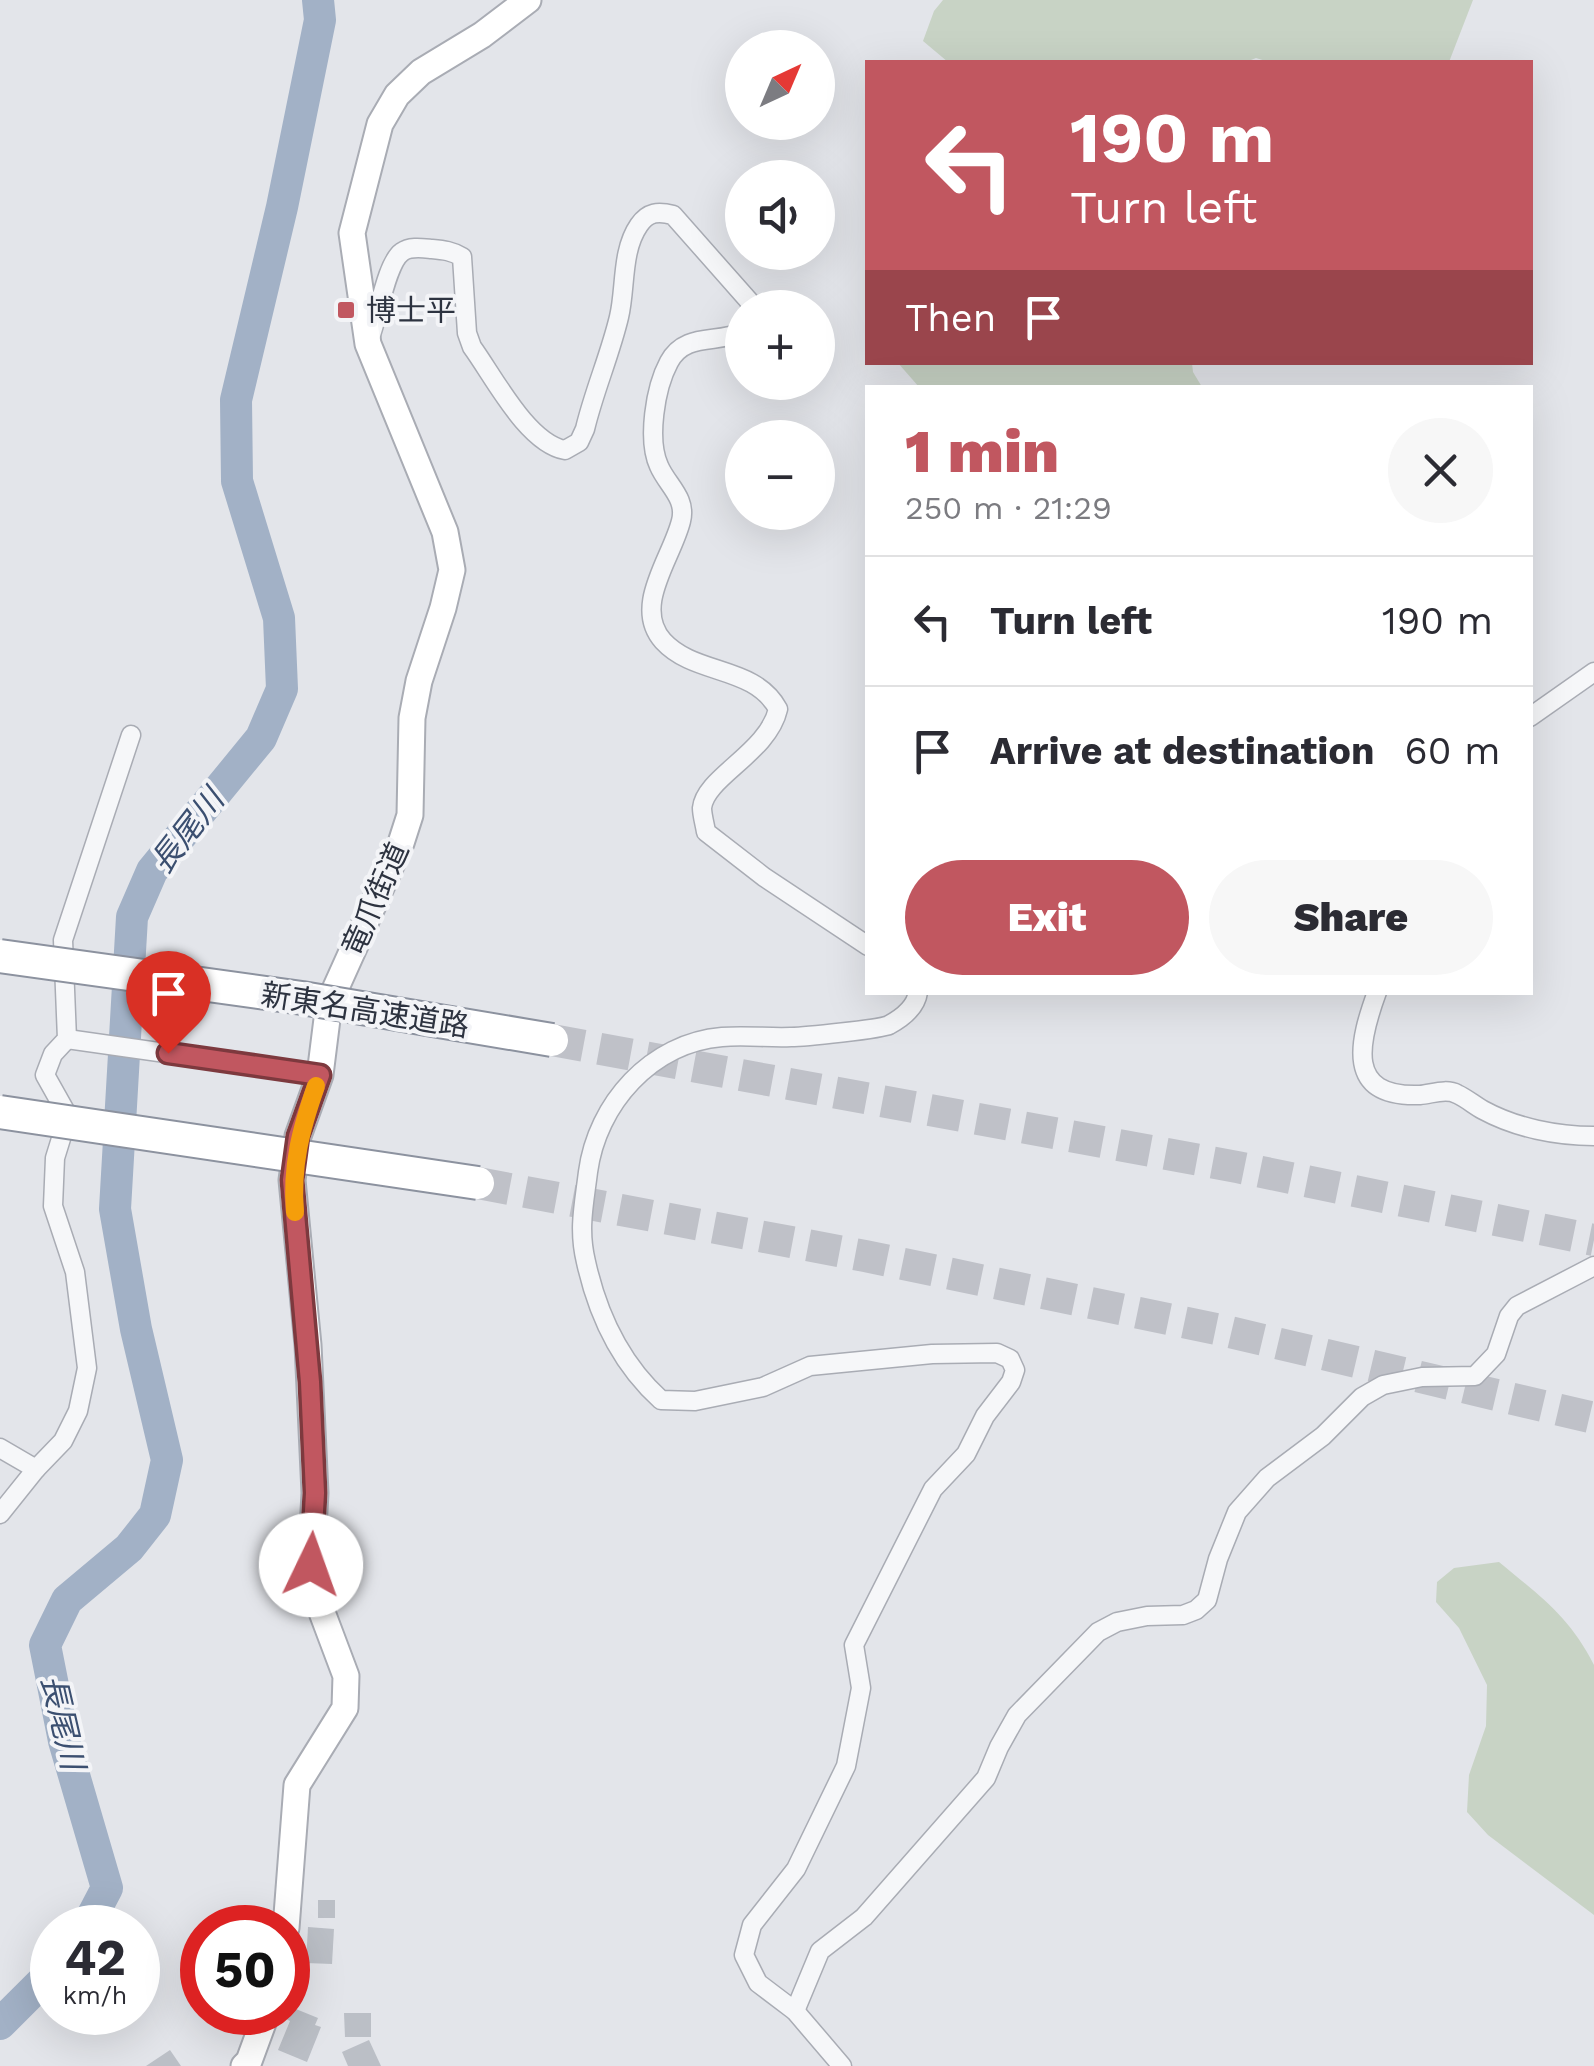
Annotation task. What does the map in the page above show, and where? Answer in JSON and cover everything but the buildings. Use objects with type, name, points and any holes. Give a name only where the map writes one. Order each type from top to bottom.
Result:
[{"type":"highway","name":"新東名高速道路","points":[[0,956],[302,998],[552,1040]]},
{"type":"highway","points":[[0,1112],[478,1184]]},
{"type":"main road","name":"竜爪街道","points":[[288,1905],[297,1785],[345,1708],[346,1676],[314,1591],[311,1565],[315,1493],[310,1382],[292,1180],[298,1136],[320,1075],[329,1002],[402,843],[410,815],[412,718],[418,681],[444,608],[452,570],[444,532],[368,344],[352,233],[380,124],[397,96],[420,72],[482,35],[528,0]]},
{"type":"main road","points":[[247,2064],[259,2035]]},
{"type":"street","points":[[368,344],[388,273],[400,252],[415,247],[454,252],[462,258],[466,333],[472,347],[536,435],[551,447],[565,450],[578,442],[585,430],[619,315],[623,275],[636,228],[648,215],[673,215],[738,290]]},
{"type":"street","points":[[725,336],[686,344],[669,361],[652,421],[658,466],[679,496],[682,518],[651,603],[652,624],[665,644],[712,669],[757,684],[778,709],[774,725],[765,736],[710,788],[702,808],[706,832],[764,878],[865,944]]},
{"type":"street","points":[[1533,715],[1594,672]]},
{"type":"street","points":[[0,1514],[63,1441],[78,1411],[86,1368],[74,1272],[53,1206],[55,1158],[68,1116],[45,1075],[53,1054],[68,1040],[63,940],[131,734]]},
{"type":"street","points":[[842,2066],[795,2012],[758,1983],[744,1955],[752,1925],[796,1869],[846,1766],[860,1688],[854,1645],[933,1489],[966,1454],[984,1416],[1011,1382],[1014,1370],[1010,1360],[997,1353],[932,1354],[810,1366],[764,1387],[695,1400],[661,1400],[642,1383],[611,1340],[580,1234],[591,1147],[612,1106],[634,1078],[664,1053],[722,1037],[795,1037],[886,1027],[906,1014],[917,1002],[918,995]]},
{"type":"street","points":[[1376,995],[1362,1034],[1361,1062],[1373,1082],[1388,1094],[1453,1091],[1486,1112],[1553,1135],[1594,1136]]},
{"type":"street","points":[[68,1040],[320,1075]]},
{"type":"street","points":[[795,2012],[820,1951],[864,1917],[986,1778],[1017,1715],[1098,1632],[1117,1622],[1196,1610],[1207,1600],[1237,1512],[1267,1478],[1323,1436],[1362,1397],[1383,1385],[1422,1377],[1475,1376],[1496,1354],[1509,1316],[1517,1306],[1594,1266]]},
{"type":"street","points":[[0,1448],[33,1473]]},
{"type":"green space","points":[[943,0],[1473,0],[1450,60],[946,60],[923,41],[934,11]]},
{"type":"green space","points":[[900,365],[1192,365],[1201,385],[917,385]]},
{"type":"green space","points":[[1499,1562],[1564,1620],[1594,1665],[1594,1915],[1488,1835],[1467,1812],[1469,1775],[1486,1726],[1487,1685],[1459,1628],[1436,1602],[1437,1582],[1454,1568]]},
{"type":"waterway","name":"長尾川","points":[[98,1905],[107,1888],[64,1741],[45,1645],[67,1600],[129,1548],[155,1515],[167,1460],[136,1329],[115,1209],[132,917],[152,871],[261,738],[282,689],[279,618],[237,481],[236,400],[282,207],[320,20],[318,0]]},
{"type":"waterway","name":"長尾川","points":[[0,2024],[30,1994]]},
{"type":"tunnel","points":[[552,1040],[1237,1167],[1594,1240]]},
{"type":"tunnel","points":[[478,1183],[865,1256],[1221,1330],[1594,1418]]},
{"type":"slow traffic","points":[[295,1212],[292,1180],[298,1136],[316,1086]]},
{"type":"place","name":"博士平","points":[[346,310]]},
{"type":"route","points":[[168,1053],[320,1075],[298,1136],[292,1180],[310,1382],[315,1493],[311,1565]]}]
